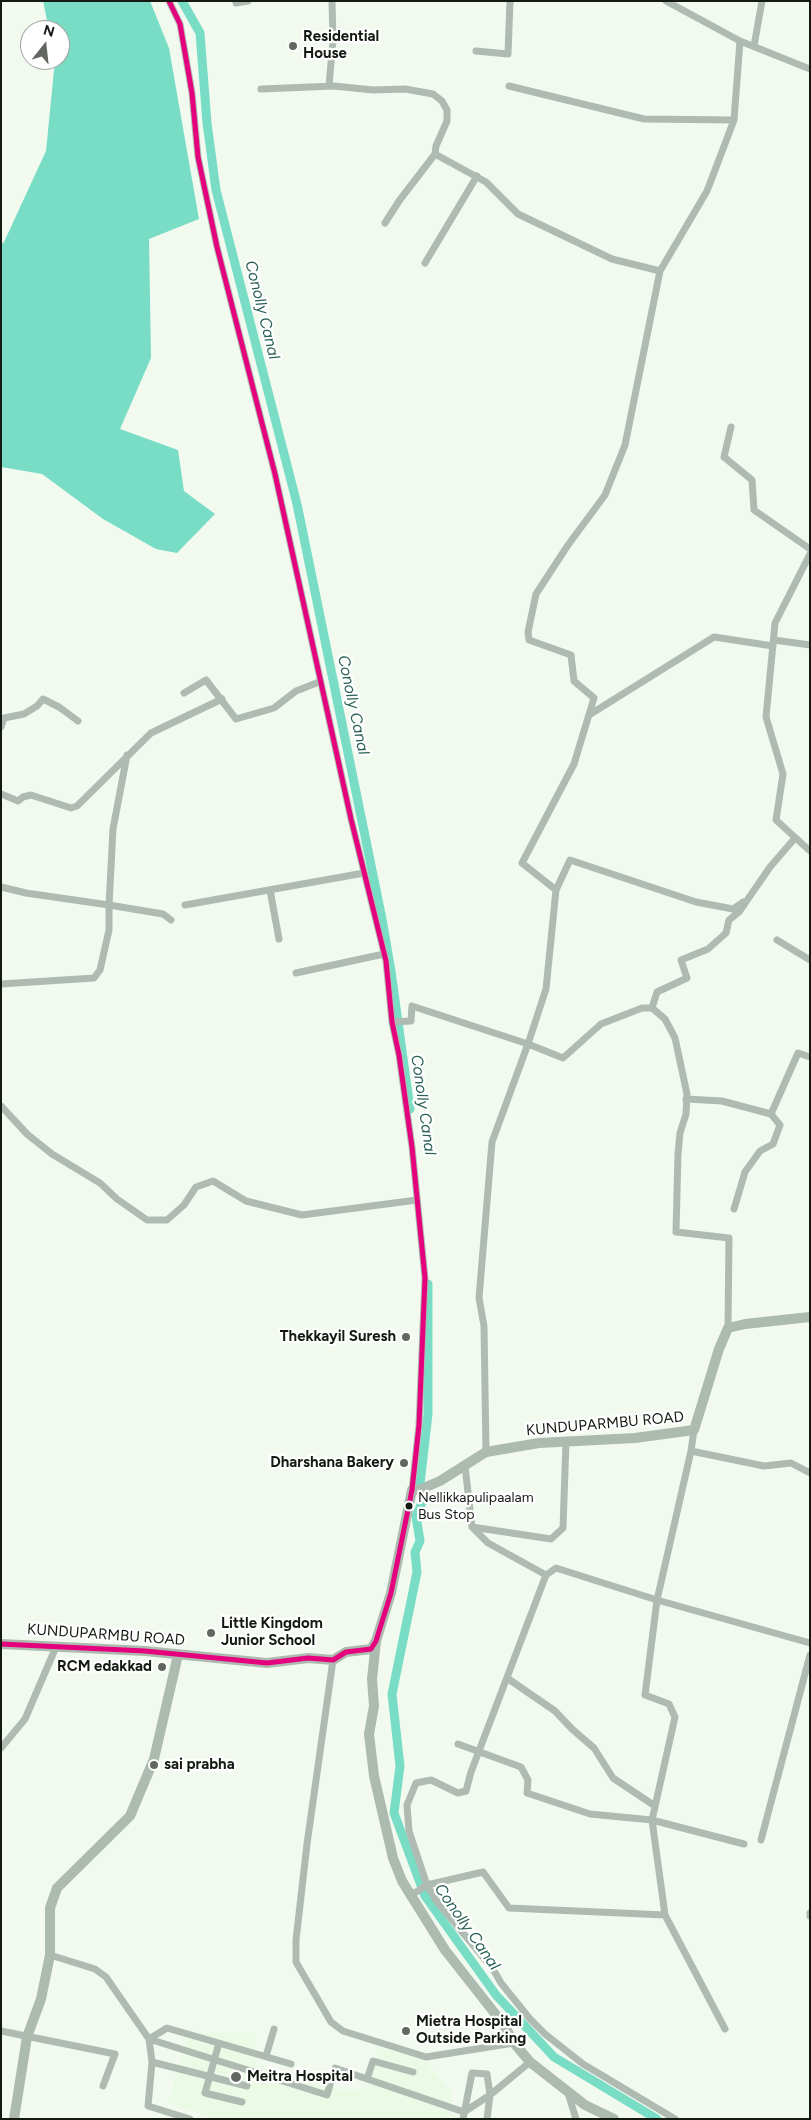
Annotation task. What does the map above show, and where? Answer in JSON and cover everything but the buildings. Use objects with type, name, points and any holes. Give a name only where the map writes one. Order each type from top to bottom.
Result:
[{"type":"main road","points":[[728,1328],[745,1324],[810,1317]]},
{"type":"main road","name":"KUNDUPARMBU ROAD","points":[[420,1489],[448,1477],[486,1452],[566,1441],[635,1438],[694,1430],[719,1349],[728,1328]]},
{"type":"main road","points":[[420,1489],[376,1641],[372,1679],[374,1706],[369,1734],[374,1776],[393,1858],[410,1896],[465,1977],[504,2025],[514,2043],[530,2062],[585,2105],[614,2119]]},
{"type":"main road","name":"KUNDUPARMBU ROAD","points":[[1,1644],[178,1655],[267,1663],[308,1658],[333,1660],[346,1652],[370,1648],[376,1641]]},
{"type":"main road","points":[[14,2119],[27,2038],[41,1998],[50,1955],[50,1908],[57,1888],[130,1816],[154,1759],[178,1655]]},
{"type":"street","points":[[169,1],[180,24],[192,93],[198,157],[214,229],[275,474],[320,682],[384,954],[393,1022],[400,1055],[425,1278],[419,1425],[420,1489]]},
{"type":"street","points":[[236,3],[248,1]]},
{"type":"street","points":[[329,86],[333,40],[332,1]]},
{"type":"street","points":[[476,51],[508,54],[510,1]]},
{"type":"street","points":[[666,1],[674,3],[740,41],[810,69]]},
{"type":"street","points":[[754,46],[762,1]]},
{"type":"street","points":[[556,890],[522,862],[574,764],[594,698],[574,681],[571,655],[530,640],[528,632],[536,594],[568,545],[605,496],[625,445],[660,271],[707,191],[734,120],[740,41]]},
{"type":"street","points":[[261,89],[329,86],[374,90],[405,89],[433,94],[442,101],[447,110],[447,121],[436,146],[435,154],[415,179],[385,223]]},
{"type":"street","points":[[509,86],[644,119],[734,120]]},
{"type":"street","points":[[435,154],[486,182],[518,214],[612,259],[660,271]]},
{"type":"street","points":[[425,263],[477,176]]},
{"type":"street","points":[[730,427],[724,457],[752,480],[754,510],[810,549]]},
{"type":"street","points":[[810,554],[775,623],[766,717],[783,774],[776,820],[810,851]]},
{"type":"street","points":[[589,715],[714,638],[810,645]]},
{"type":"street","points":[[184,693],[206,680],[236,719],[274,708],[296,691],[320,682]]},
{"type":"street","points":[[1,727],[4,718],[24,714],[37,706],[43,699],[59,707],[78,721]]},
{"type":"street","points":[[1,794],[18,801],[30,795],[71,808],[78,806],[151,733],[222,700]]},
{"type":"street","points":[[1,984],[94,978],[100,970],[110,930],[109,905],[114,829],[127,755]]},
{"type":"street","points":[[652,1008],[657,992],[687,978],[681,960],[708,949],[726,933],[729,920],[739,912],[770,867],[796,838]]},
{"type":"street","points":[[486,1452],[484,1326],[479,1298],[492,1142],[546,989],[556,890],[570,860],[696,902],[733,909],[746,901]]},
{"type":"street","points":[[186,905],[364,873]]},
{"type":"street","points":[[1,887],[26,893],[163,914],[171,920]]},
{"type":"street","points":[[270,890],[279,939]]},
{"type":"street","points":[[777,940],[810,960]]},
{"type":"street","points":[[296,973],[384,954]]},
{"type":"street","points":[[393,1022],[411,1021],[412,1006],[528,1044],[563,1058],[601,1024],[642,1008],[652,1008],[665,1019],[675,1038],[686,1099],[686,1114],[678,1147],[676,1232],[729,1238],[728,1328]]},
{"type":"street","points":[[771,1114],[798,1053],[810,1057]]},
{"type":"street","points":[[686,1099],[722,1101],[771,1114],[780,1126],[773,1144],[760,1151],[745,1172],[734,1209]]},
{"type":"street","points":[[1,1106],[26,1134],[52,1154],[100,1183],[117,1199],[147,1220],[167,1220],[184,1205],[196,1187],[213,1181],[246,1200],[302,1215],[417,1200]]},
{"type":"street","points":[[694,1430],[691,1452],[657,1600],[645,1695],[669,1704],[675,1717],[652,1820],[665,1914],[724,2029]]},
{"type":"street","points":[[472,1527],[551,1539],[563,1528],[566,1441]]},
{"type":"street","points":[[691,1452],[764,1466],[791,1463],[810,1473]]},
{"type":"street","points":[[465,1466],[472,1527],[488,1543],[546,1575]]},
{"type":"street","points":[[675,2119],[602,2076],[545,2034],[530,2019],[501,1984],[493,1969],[438,1904],[427,1886],[409,1831],[407,1805],[416,1783],[431,1780],[458,1793],[466,1791],[546,1575],[556,1568],[657,1600],[810,1642]]},
{"type":"street","points":[[1,1748],[25,1719],[56,1647]]},
{"type":"street","points":[[761,1840],[810,1655]]},
{"type":"street","points":[[333,1660],[307,1844],[296,1940],[296,1962],[331,2022],[343,2031],[426,2057],[514,2043]]},
{"type":"street","points":[[507,1678],[555,1711],[572,1730],[594,1748],[613,1778],[655,1806]]},
{"type":"street","points":[[458,1744],[521,1767],[528,1780],[527,1793],[590,1814],[652,1820],[744,1844]]},
{"type":"street","points":[[410,1896],[427,1886],[483,1872],[509,1908],[665,1914]]},
{"type":"street","points":[[50,1955],[95,1969],[106,1978],[149,2039],[152,2062],[148,2106],[190,2119]]},
{"type":"street","points":[[149,2039],[167,2028],[291,2064]]},
{"type":"street","points":[[266,2056],[274,2029]]},
{"type":"street","points":[[1,2031],[27,2038],[114,2054],[103,2086]]},
{"type":"street","points":[[149,2039],[327,2095],[335,2068],[367,2078],[464,2115]]},
{"type":"street","points":[[219,2043],[205,2093],[242,2102]]},
{"type":"street","points":[[367,2078],[373,2061],[413,2072]]},
{"type":"street","points":[[152,2062],[247,2086]]},
{"type":"street","points":[[464,2115],[530,2062]]},
{"type":"street","points":[[464,2115],[472,2073],[487,2074],[490,2095],[487,2119]]},
{"type":"street","points":[[568,2092],[576,2119]]},
{"type":"shaded area","points":[[43,1],[150,1],[169,48],[199,219],[149,239],[151,358],[120,429],[178,450],[184,491],[215,514],[177,553],[156,549],[103,519],[42,474],[1,467],[1,244],[4,242],[46,151],[54,70],[70,70],[70,20],[47,20]]},
{"type":"shaded area","name":"Meitra Hospital","points":[[256,2032],[256,2064],[341,2090],[368,2089],[378,2047],[422,2058],[451,2091],[452,2114],[461,2119],[209,2119],[197,2112],[168,2103],[189,2033]]},
{"type":"waterway","name":"Conolly Canal","points":[[182,1],[200,33],[207,123],[216,190],[297,504],[382,919],[410,1109]]},
{"type":"waterway","name":"Conolly Canal","points":[[428,1284],[428,1414],[420,1484],[426,1494],[416,1516],[420,1541],[415,1552],[417,1572],[392,1694],[400,1766],[394,1813],[425,1896],[496,1995],[554,2057],[657,2119]]},
{"type":"transit line","points":[[1,1644],[145,1651],[267,1663],[308,1658],[333,1660],[346,1652],[371,1649],[376,1641],[391,1593],[412,1490],[419,1425],[425,1278],[412,1147],[399,1055],[392,1022],[386,961],[351,819],[275,474],[217,247],[198,157],[192,93],[180,24],[169,1]]},
{"type":"place","name":"Residential House","points":[[293,46]]},
{"type":"place","name":"Thekkayil Suresh","points":[[406,1337]]},
{"type":"place","name":"Dharshana Bakery","points":[[404,1463]]},
{"type":"place","name":"Nellikkapulipaalam Bus Stop","points":[[409,1506]]},
{"type":"place","name":"Little Kingdom Junior School","points":[[211,1633]]},
{"type":"place","name":"RCM edakkad","points":[[162,1667]]},
{"type":"place","name":"sai prabha","points":[[154,1765]]},
{"type":"place","name":"Mietra Hospital Outside Parking","points":[[406,2031]]},
{"type":"place","name":"Meitra Hospital","points":[[236,2077]]}]
